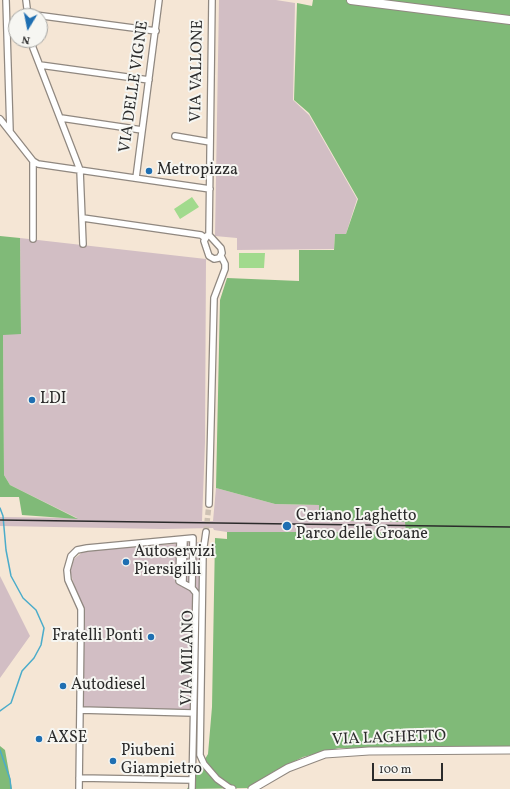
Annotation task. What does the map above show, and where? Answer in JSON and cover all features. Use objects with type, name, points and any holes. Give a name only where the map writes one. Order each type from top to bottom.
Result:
[{"type":"main road","points":[[351,0],[510,20]]},
{"type":"street","points":[[6,0],[10,132]]},
{"type":"street","name":"VIA DELLE VIGNE","points":[[136,178],[159,0]]},
{"type":"street","name":"VIA VALLONE","points":[[210,189],[212,0]]},
{"type":"street","points":[[48,18],[156,31]]},
{"type":"street","points":[[35,48],[80,170],[83,244]]},
{"type":"street","points":[[40,65],[149,80]]},
{"type":"street","points":[[61,118],[142,130]]},
{"type":"street","points":[[0,119],[33,161],[38,164],[210,189],[207,237],[204,241],[209,256],[216,259],[221,256]]},
{"type":"street","name":"VIA VALLONE","points":[[175,136],[210,142]]},
{"type":"street","points":[[33,161],[33,238]]},
{"type":"street","points":[[83,218],[201,235],[207,237],[221,248],[221,256],[225,264],[225,269],[214,298],[209,504]]},
{"type":"street","name":"VIA MILANO","points":[[206,532],[203,553],[200,756],[204,764],[217,779],[231,789]]},
{"type":"street","points":[[79,789],[81,609],[68,580],[67,570],[71,556],[77,550],[87,548],[193,538],[192,588]]},
{"type":"street","points":[[182,540],[183,583],[192,588],[196,593],[192,789]]},
{"type":"street","points":[[80,710],[193,713]]},
{"type":"street","name":"VIA LAGHETTO","points":[[253,789],[288,768],[325,754],[369,751],[510,750]]},
{"type":"street","points":[[79,778],[192,780]]},
{"type":"street","name":"VIA MILANO","points":[[217,779],[221,789]]},
{"type":"shaded area","points":[[219,0],[276,0],[295,3],[293,100],[309,115],[357,199],[346,234],[335,234],[334,249],[237,250],[237,238],[215,236]]},
{"type":"shaded area","points":[[20,238],[206,259],[205,442],[202,521],[213,521],[216,488],[275,504],[319,505],[319,520],[510,523],[510,533],[366,531],[366,533],[252,533],[227,532],[214,530],[213,528],[163,529],[0,526],[0,517],[77,518],[10,485],[4,475],[3,334],[21,334]]},
{"type":"shaded area","points":[[201,542],[196,712],[83,710],[83,611],[70,572],[74,559],[84,551]]},
{"type":"shaded area","points":[[0,576],[30,636],[0,678]]},
{"type":"green space","points":[[313,0],[510,0],[510,747],[339,748],[303,757],[273,772],[248,788],[187,789],[208,754],[212,707],[215,538],[227,539],[227,532],[406,532],[405,522],[319,520],[319,505],[275,504],[216,488],[220,300],[227,278],[299,281],[299,250],[334,250],[335,234],[346,234],[358,199],[309,113],[294,100],[297,3],[312,6]]},
{"type":"green space","points":[[192,197],[199,207],[180,219],[174,209]]},
{"type":"green space","points":[[0,236],[20,238],[21,334],[3,335],[4,475],[10,485],[78,519],[22,515],[19,497],[0,497]]},
{"type":"green space","points":[[239,253],[265,253],[264,268],[239,268]]},
{"type":"green space","points":[[0,746],[5,750],[12,789],[0,789]]},
{"type":"waterway","points":[[0,508],[3,516],[6,550],[11,576],[23,598],[36,610],[44,628],[41,645],[34,658],[22,671],[11,703],[0,711]]},
{"type":"waterway","points":[[0,750],[10,779],[11,789]]},
{"type":"tunnel","points":[[206,532],[209,504]]},
{"type":"railway","points":[[0,520],[510,527]]},
{"type":"place","name":"Metropizza","points":[[149,171]]},
{"type":"place","name":"LDI","points":[[32,400]]},
{"type":"place","name":"Ceriano Laghetto Parco delle Groane","points":[[287,526]]},
{"type":"place","name":"Autoservizi Piersigilli","points":[[126,562]]},
{"type":"place","name":"Fratelli Ponti","points":[[151,637]]},
{"type":"place","name":"Autodiesel","points":[[63,686]]},
{"type":"place","name":"AXSE","points":[[39,739]]},
{"type":"place","name":"Piubeni Giampietro","points":[[113,761]]}]
